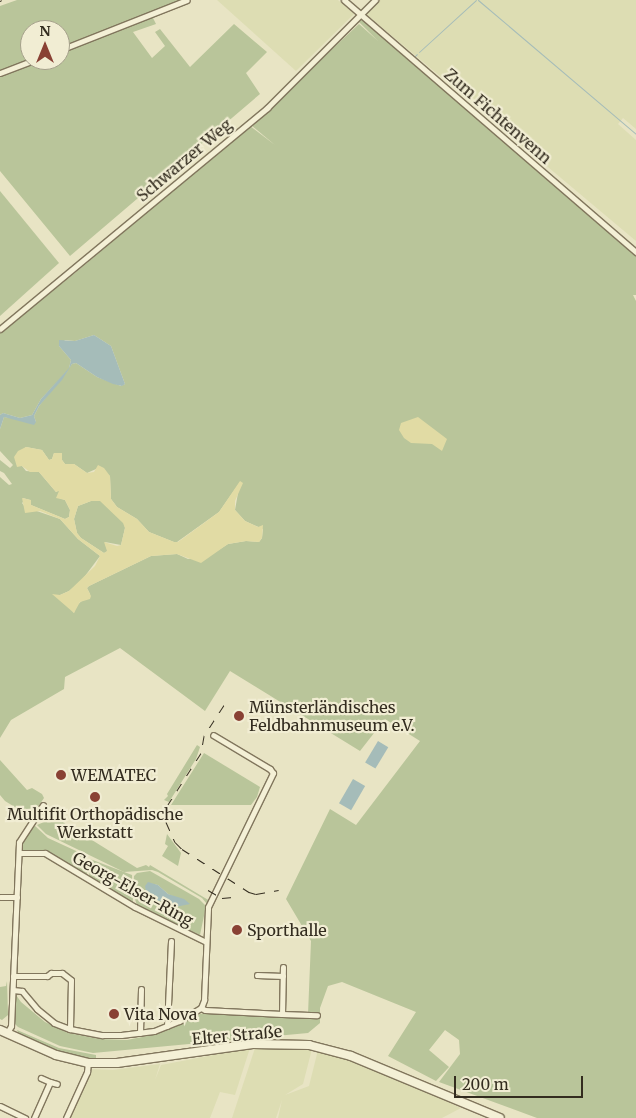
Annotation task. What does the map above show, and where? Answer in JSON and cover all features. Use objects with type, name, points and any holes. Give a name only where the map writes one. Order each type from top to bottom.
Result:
[{"type":"main road","name":"Elter Straße","points":[[4,1031],[56,1055],[88,1063],[116,1063],[253,1044],[302,1044],[351,1056],[500,1118]]},
{"type":"street","points":[[70,46],[187,0]]},
{"type":"street","name":"Zum Fichtenvenn","points":[[344,0],[636,252]]},
{"type":"street","name":"Schwarzer Weg","points":[[0,329],[267,108],[375,0]]},
{"type":"street","points":[[0,73],[20,65]]},
{"type":"street","name":"Georg-Elser-Ring","points":[[201,1008],[204,1000],[208,908],[273,773],[270,769],[213,735]]},
{"type":"street","points":[[4,1031],[11,1026],[19,842],[43,805]]},
{"type":"street","name":"Georg-Elser-Ring","points":[[19,853],[45,854],[134,908],[206,942]]},
{"type":"street","points":[[0,897],[17,897]]},
{"type":"street","name":"Georg-Elser-Ring","points":[[167,1026],[171,941]]},
{"type":"street","points":[[282,1014],[283,967]]},
{"type":"street","points":[[13,976],[47,976],[50,973],[62,973],[71,980],[70,1029]]},
{"type":"street","points":[[257,975],[283,976]]},
{"type":"street","points":[[140,1034],[141,989]]},
{"type":"street","points":[[13,990],[22,991],[44,1016],[70,1029],[112,1035],[140,1034],[167,1026],[201,1008],[205,1010],[317,1015]]},
{"type":"street","points":[[66,1118],[87,1072],[88,1063]]},
{"type":"street","points":[[41,1078],[57,1084]]},
{"type":"street","points":[[34,1118],[50,1082]]},
{"type":"street","points":[[0,1106],[25,1118]]},
{"type":"green space","points":[[17,0],[182,0],[70,43],[70,20],[20,20],[20,63],[0,70],[0,6]]},
{"type":"green space","points":[[217,0],[338,0],[354,14],[296,71]]},
{"type":"green space","points":[[380,0],[636,0],[636,129],[623,118],[618,124],[636,140],[636,241],[366,14]]},
{"type":"green space","points":[[152,16],[156,24],[133,32],[152,58],[165,46],[155,32],[160,29],[190,67],[234,24],[267,52],[246,73],[260,94],[70,256],[0,171],[0,75],[20,67],[20,70],[70,70],[70,48]]},
{"type":"green space","points":[[362,19],[636,255],[636,295],[633,295],[636,301],[636,1118],[537,1118],[439,1082],[460,1054],[459,1040],[445,1030],[429,1050],[449,1067],[436,1081],[388,1056],[416,1012],[342,982],[328,986],[320,1008],[320,1023],[308,1033],[93,1053],[60,1046],[18,1027],[14,1023],[16,995],[21,1002],[45,1022],[68,1033],[100,1039],[127,1040],[157,1034],[200,1014],[207,1013],[308,1014],[311,941],[286,899],[330,809],[356,825],[420,741],[385,719],[360,751],[230,671],[205,711],[120,648],[65,677],[64,689],[11,720],[0,738],[0,477],[9,485],[12,484],[4,473],[0,471],[0,460],[10,468],[13,465],[0,451],[0,429],[4,417],[36,422],[34,416],[39,406],[69,369],[41,399],[32,415],[20,418],[3,413],[0,415],[0,333],[75,273],[250,126],[275,145],[251,125],[359,24],[378,41],[359,22]],"holes":[[[94,335],[111,346],[125,384],[121,386],[97,377],[76,363],[72,364],[69,368],[71,360],[59,346],[65,340],[75,341]],[[26,447],[42,450],[49,460],[52,459],[54,453],[62,453],[62,460],[65,464],[74,464],[87,473],[96,469],[110,476],[111,499],[117,507],[137,519],[149,532],[174,542],[177,542],[219,512],[240,482],[235,510],[245,521],[263,529],[262,538],[259,542],[246,541],[228,544],[209,556],[188,559],[177,554],[151,556],[89,586],[87,588],[90,594],[76,606],[74,613],[60,595],[69,591],[82,580],[100,556],[78,539],[60,519],[25,507],[22,503],[24,501],[23,498],[30,500],[31,505],[65,519],[69,517],[70,510],[65,500],[59,498],[59,490],[56,492],[39,472],[26,471],[22,466],[17,465],[15,456]]]},
{"type":"green space","points":[[0,191],[59,263],[0,316]]},
{"type":"green space","points":[[100,500],[124,523],[125,528],[121,545],[105,542],[108,551],[104,553],[81,538],[77,533],[74,519],[78,506]]},
{"type":"green space","points":[[197,745],[200,747],[196,759],[169,802],[164,800],[168,796],[167,794]]},
{"type":"green space","points":[[204,753],[260,787],[257,797],[251,805],[171,805]]},
{"type":"green space","points":[[0,760],[27,790],[32,788],[42,794],[44,798],[31,817],[5,801],[0,795]]},
{"type":"green space","points":[[50,814],[137,868],[146,865],[149,867],[150,865],[210,901],[207,904],[202,898],[158,872],[152,870],[124,872],[46,834],[37,825],[44,822]]},
{"type":"green space","points":[[34,825],[48,838],[87,856],[87,875],[46,852],[22,850],[22,844]]},
{"type":"green space","points":[[167,834],[181,853],[178,866],[162,856],[168,846],[165,844]]},
{"type":"green space","points":[[90,859],[132,875],[133,904],[89,879]]},
{"type":"green space","points":[[150,871],[199,899],[206,906],[200,935],[137,907],[133,890],[134,876],[137,873]],"holes":[[[148,883],[158,885],[168,894],[175,897],[163,903]]]},
{"type":"green space","points":[[7,981],[8,1015],[2,1020],[0,1019],[0,987],[6,986]]},
{"type":"green space","points":[[17,1030],[59,1048],[96,1055],[96,1060],[55,1052],[19,1035]]},
{"type":"green space","points":[[285,1046],[312,1049],[303,1084],[285,1095],[309,1086],[318,1050],[329,1052],[372,1068],[461,1108],[442,1118],[278,1118],[282,1100],[276,1118],[232,1118],[255,1048]]},
{"type":"green space","points":[[250,1048],[235,1095],[220,1092],[210,1118],[69,1118],[89,1069],[113,1070],[160,1064],[155,1080],[161,1065]]},
{"type":"sand","points":[[418,417],[447,439],[442,451],[432,444],[411,443],[404,438],[399,430],[401,423]]},
{"type":"sand","points":[[26,447],[42,450],[49,460],[52,459],[54,453],[62,453],[62,460],[65,464],[74,464],[87,473],[94,472],[98,465],[104,468],[110,476],[111,499],[117,507],[137,519],[149,532],[174,542],[178,542],[219,512],[240,481],[243,483],[235,501],[235,510],[245,521],[258,527],[263,525],[262,538],[259,542],[246,541],[228,544],[201,563],[177,554],[151,556],[89,586],[87,588],[91,596],[90,599],[80,602],[74,613],[52,594],[60,595],[69,591],[95,566],[100,556],[78,539],[60,519],[40,511],[25,513],[22,498],[31,500],[31,505],[65,519],[69,517],[70,510],[65,500],[56,498],[59,491],[56,492],[39,472],[30,472],[22,466],[17,467],[14,457],[18,451]],"holes":[[[91,501],[100,501],[123,523],[125,528],[121,545],[117,546],[104,542],[107,551],[104,553],[81,538],[77,533],[74,519],[78,506]]]},
{"type":"water","points":[[94,335],[111,346],[125,384],[122,386],[113,384],[97,377],[76,363],[72,364],[62,380],[39,406],[34,416],[36,422],[34,425],[4,417],[0,429],[0,415],[3,413],[20,418],[32,415],[41,399],[69,368],[71,360],[59,346],[59,340],[75,341]]},
{"type":"water","points":[[378,741],[388,747],[375,769],[365,762]]},
{"type":"water","points":[[353,779],[365,786],[351,810],[339,803]]},
{"type":"water","points":[[148,882],[158,885],[168,894],[184,899],[190,904],[175,907],[161,901],[148,901],[145,886]]},
{"type":"waterway","points":[[419,52],[476,0]]},
{"type":"waterway","points":[[478,0],[636,134]]},
{"type":"waterway","points":[[414,57],[417,54]]},
{"type":"waterway","points":[[172,906],[175,910]]},
{"type":"railway","points":[[224,705],[204,736],[201,753],[167,806],[166,822],[175,842],[182,849],[249,892],[256,894],[279,890]]},
{"type":"railway","points":[[208,890],[222,898],[233,897]]},
{"type":"place","name":"Münsterländisches Feldbahnmuseum e.V.","points":[[239,716]]},
{"type":"place","name":"WEMATEC","points":[[61,775]]},
{"type":"place","name":"Multifit Orthopädische Werkstatt","points":[[95,797]]},
{"type":"place","name":"Sporthalle","points":[[237,930]]},
{"type":"place","name":"Vita Nova","points":[[114,1014]]}]
